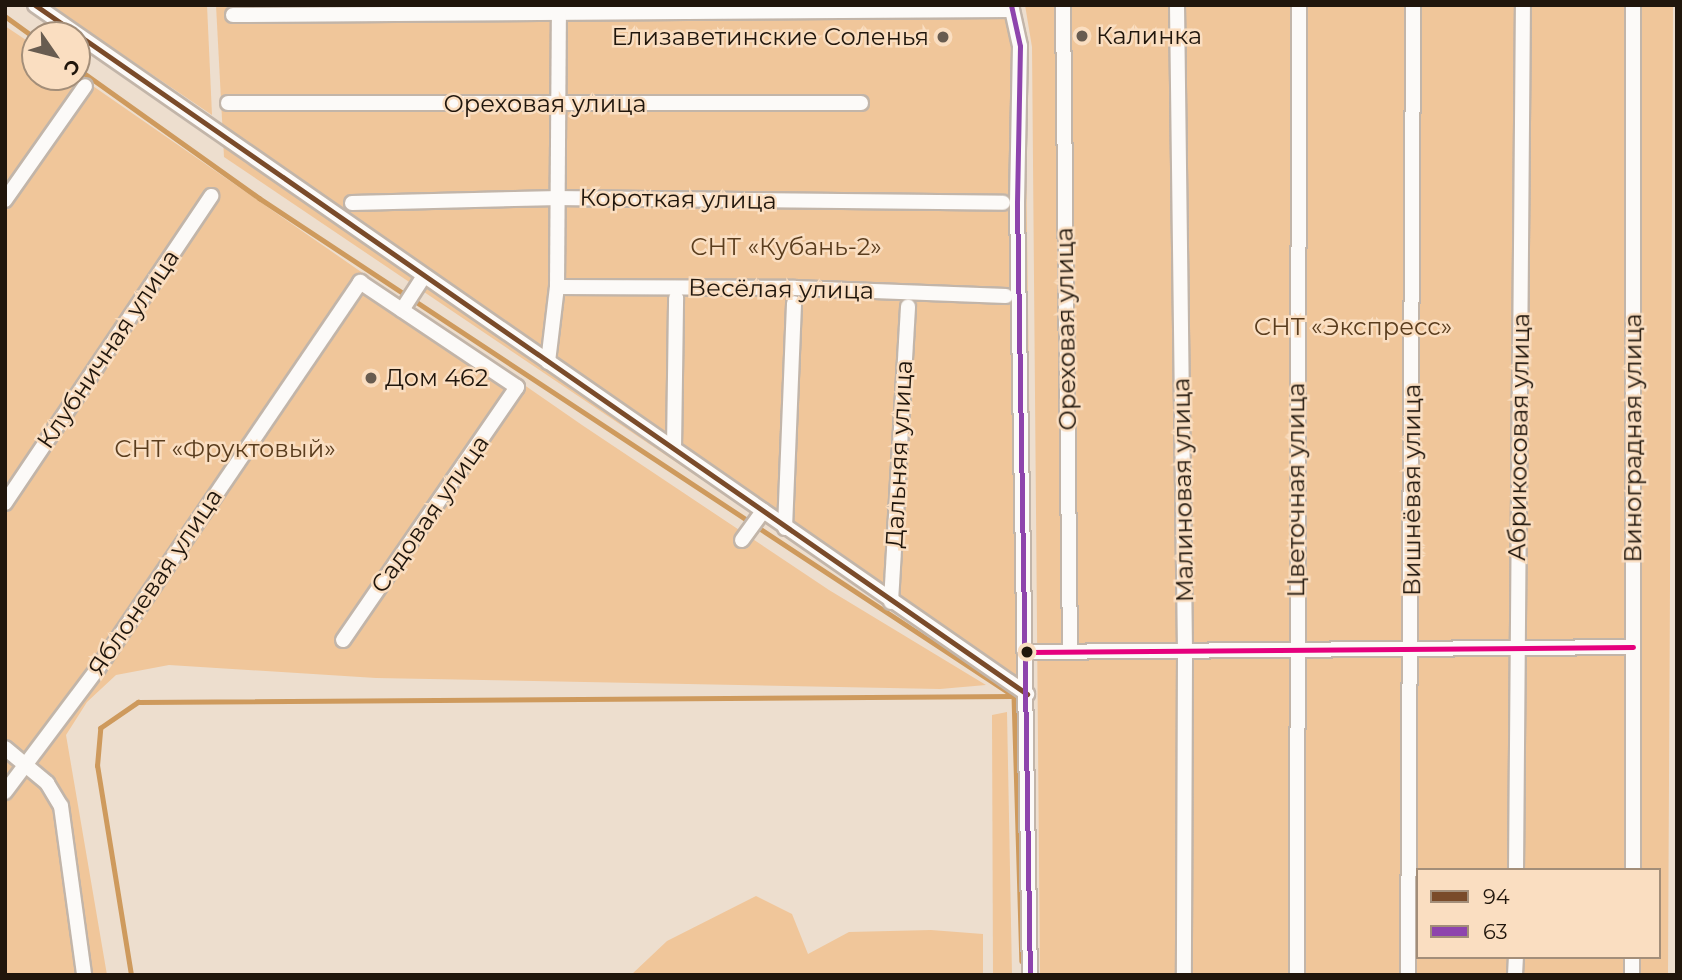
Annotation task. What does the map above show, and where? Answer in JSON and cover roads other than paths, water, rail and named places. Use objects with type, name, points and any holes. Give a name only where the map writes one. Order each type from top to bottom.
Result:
[{"type":"street","points":[[34,5],[674,448],[753,525],[785,527],[1027,694]]},
{"type":"street","name":"Ореховая улица","points":[[1063,5],[1070,652]]},
{"type":"street","name":"Малиновая улица","points":[[1177,5],[1185,653],[1184,975]]},
{"type":"street","name":"Цветочная улица","points":[[1297,975],[1299,5]]},
{"type":"street","name":"Вишнёвая улица","points":[[1408,975],[1413,5]]},
{"type":"street","name":"Абрикосовая улица","points":[[1516,868],[1523,5]]},
{"type":"street","name":"Виноградная улица","points":[[1633,5],[1633,868]]},
{"type":"street","points":[[233,15],[1012,8]]},
{"type":"street","name":"Ореховая улица","points":[[1012,8],[1020,46],[1017,203],[1027,652],[1030,975]]},
{"type":"street","points":[[548,362],[557,286],[560,198],[559,10]]},
{"type":"street","points":[[5,200],[81,91]]},
{"type":"street","name":"Ореховая улица","points":[[228,103],[862,103]]},
{"type":"street","name":"Клубничная улица","points":[[5,503],[212,196]]},
{"type":"street","name":"Короткая улица","points":[[352,203],[560,198],[1003,203]]},
{"type":"street","points":[[407,302],[424,276]]},
{"type":"street","name":"Яблоневая улица","points":[[5,792],[98,668],[360,282],[407,302],[517,387]]},
{"type":"street","name":"Весёлая улица","points":[[557,286],[794,288],[1006,296]]},
{"type":"street","points":[[674,448],[676,298]]},
{"type":"street","points":[[785,527],[794,303]]},
{"type":"street","name":"Дальняя улица","points":[[891,602],[908,306]]},
{"type":"street","name":"Садовая улица","points":[[343,640],[517,387]]},
{"type":"street","points":[[1027,652],[1185,653],[1633,647]]},
{"type":"street","points":[[5,748],[26,762],[47,783],[61,806],[84,975]]},
{"type":"waterway","points":[[5,16],[21,28]]},
{"type":"waterway","points":[[91,78],[259,198],[1014,696],[1022,961]]},
{"type":"waterway","points":[[131,975],[97,766],[100,728],[138,702],[1014,696]]},
{"type":"place","name":"Калинка","points":[[1082,36]]},
{"type":"place","name":"Елизаветинские Соленья","points":[[943,37]]},
{"type":"place","name":"Дом 462","points":[[371,378]]},
{"type":"park label","name":"СНТ «Кубань-2»","points":[[786,247]]},
{"type":"park label","name":"СНТ «Экспресс»","points":[[1353,327]]},
{"type":"park label","name":"СНТ «Фруктовый»","points":[[225,449]]}]
